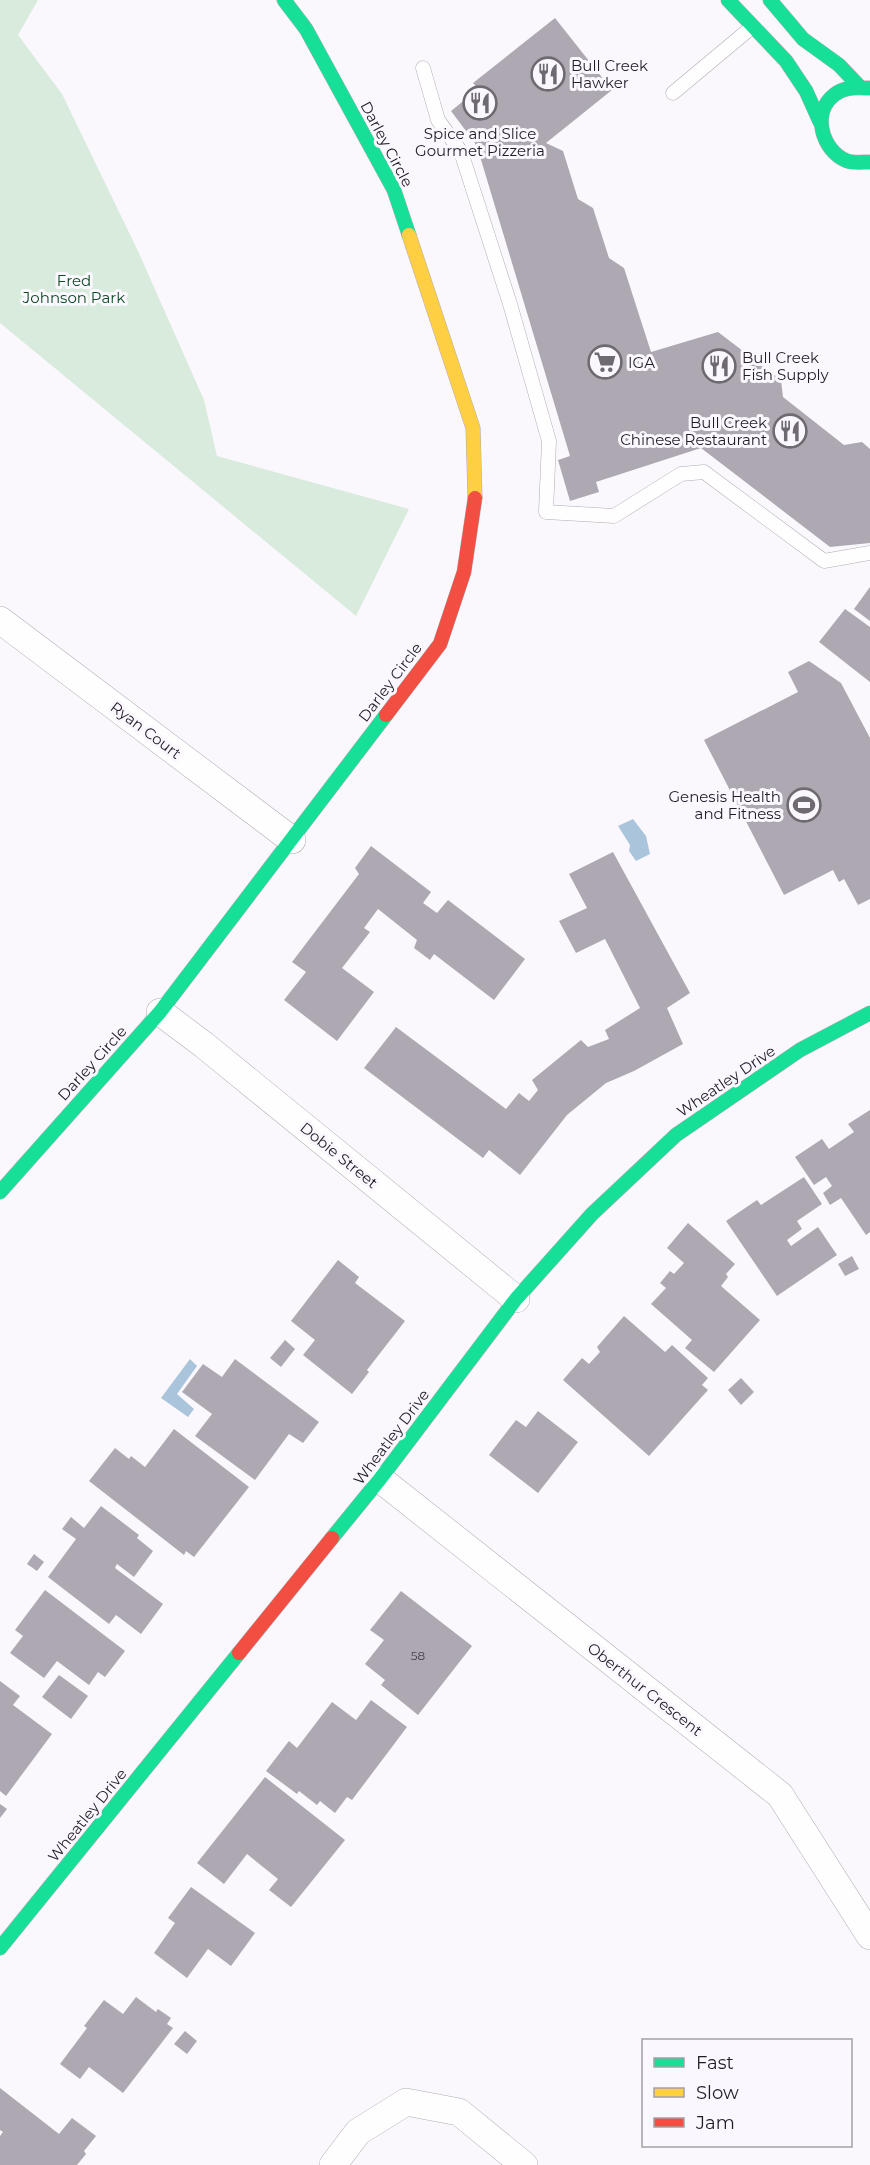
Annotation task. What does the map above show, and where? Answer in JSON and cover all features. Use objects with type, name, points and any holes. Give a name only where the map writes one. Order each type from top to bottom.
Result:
[{"type":"street","name":"Darley Circle","points":[[3,1181],[160,1012],[292,840],[440,644],[464,572],[475,505],[473,428],[394,190],[306,29],[284,0]]},
{"type":"street","points":[[728,0],[786,61],[806,91],[820,122],[825,143],[834,154],[862,175]]},
{"type":"street","points":[[770,0],[803,39],[866,85]]},
{"type":"street","points":[[820,122],[821,114],[829,100],[843,89],[866,85]]},
{"type":"street","points":[[846,162],[861,164],[870,162]]},
{"type":"street","name":"Ryan Court","points":[[0,620],[292,840]]},
{"type":"street","name":"Dobie Street","points":[[160,1012],[204,1045],[516,1299]]},
{"type":"street","name":"Wheatley Drive","points":[[0,1948],[380,1479],[516,1299],[592,1214],[676,1135],[800,1050],[870,1013]]},
{"type":"street","name":"Oberthur Crescent","points":[[380,1479],[780,1795],[870,1936]]},
{"type":"street","points":[[333,2165],[358,2132],[406,2102],[459,2112],[524,2165]]},
{"type":"lane","points":[[673,93],[752,27]]},
{"type":"lane","points":[[423,68],[438,120],[460,152],[510,304],[549,441],[546,512],[614,516],[681,474],[704,472],[824,561],[870,553]]},
{"type":"green space","name":"Fred Johnson Park","points":[[0,0],[38,0],[18,35],[62,94],[138,251],[204,400],[217,456],[409,509],[356,616],[0,323]]},
{"type":"water","points":[[633,819],[646,836],[650,854],[636,861],[629,851],[630,845],[618,826]]},
{"type":"water","points":[[190,1359],[197,1366],[177,1394],[194,1409],[188,1417],[161,1398]]},
{"type":"building","points":[[555,18],[612,90],[546,143],[563,151],[578,199],[593,208],[609,258],[624,268],[651,352],[718,332],[781,380],[783,397],[844,445],[862,442],[870,449],[870,543],[830,547],[701,448],[596,482],[599,492],[570,501],[558,460],[570,456],[482,163],[475,143],[451,111],[478,89],[473,83]]},
{"type":"building","points":[[870,587],[870,621],[854,609]]},
{"type":"building","points":[[845,609],[870,627],[870,682],[819,642]]},
{"type":"building","name":"Genesis Health and Fitness","points":[[809,661],[841,683],[870,738],[870,899],[858,905],[844,879],[839,882],[833,870],[784,895],[704,740],[798,692],[788,672]]},
{"type":"building","points":[[371,846],[431,892],[423,903],[437,913],[448,900],[525,959],[494,1000],[434,954],[430,960],[414,948],[417,940],[378,909],[364,928],[370,932],[342,968],[374,992],[337,1041],[284,1000],[306,972],[292,962],[359,874],[355,868]]},
{"type":"building","points":[[613,852],[690,993],[667,1008],[683,1044],[634,1071],[606,1083],[567,1115],[520,1175],[489,1150],[483,1158],[364,1068],[396,1027],[506,1109],[519,1093],[529,1101],[538,1090],[532,1080],[581,1040],[588,1047],[609,1039],[605,1030],[640,1008],[605,939],[576,953],[559,921],[587,908],[569,874]]},
{"type":"building","points":[[870,1110],[870,1232],[866,1235],[841,1198],[830,1205],[823,1193],[832,1186],[826,1177],[814,1185],[795,1157],[822,1139],[829,1149],[854,1132],[848,1124]]},
{"type":"building","points":[[804,1177],[822,1204],[797,1221],[802,1229],[787,1240],[791,1246],[818,1227],[837,1255],[777,1296],[726,1221],[757,1200],[761,1205]]},
{"type":"building","points":[[688,1223],[735,1264],[726,1274],[728,1277],[721,1286],[760,1320],[714,1372],[685,1348],[692,1340],[651,1304],[666,1288],[660,1283],[670,1271],[674,1274],[684,1263],[667,1248]]},
{"type":"building","points":[[852,1256],[859,1269],[845,1276],[838,1264]]},
{"type":"building","points":[[338,1260],[359,1277],[355,1283],[405,1321],[367,1370],[369,1372],[352,1394],[303,1355],[315,1340],[291,1321]]},
{"type":"building","points":[[624,1316],[665,1352],[672,1345],[708,1378],[702,1385],[708,1390],[649,1456],[563,1380],[582,1358],[589,1364],[600,1352],[597,1347]]},
{"type":"building","points":[[285,1340],[295,1349],[281,1367],[270,1358]]},
{"type":"building","points":[[235,1359],[319,1422],[303,1443],[289,1434],[255,1480],[195,1436],[212,1414],[182,1392],[203,1364],[222,1377]]},
{"type":"building","points":[[741,1378],[754,1392],[741,1405],[728,1390]]},
{"type":"building","points":[[538,1411],[578,1442],[538,1493],[489,1455],[516,1420],[526,1427]]},
{"type":"building","points":[[174,1429],[249,1487],[194,1557],[186,1551],[184,1555],[89,1481],[115,1448],[129,1459],[131,1456],[145,1467]]},
{"type":"building","points":[[101,1506],[139,1535],[137,1538],[153,1551],[134,1577],[117,1564],[115,1568],[163,1604],[141,1634],[116,1615],[109,1624],[48,1577],[76,1539],[62,1529],[71,1517],[84,1528]]},
{"type":"building","points":[[34,1554],[44,1562],[37,1571],[27,1564]]},
{"type":"building","points":[[45,1590],[125,1651],[105,1677],[98,1672],[89,1685],[57,1661],[44,1678],[10,1653],[23,1636],[15,1630]]},
{"type":"building","points":[[401,1591],[472,1646],[418,1715],[381,1685],[385,1680],[365,1664],[384,1640],[370,1630]]},
{"type":"building","points":[[59,1675],[88,1696],[71,1719],[42,1697]]},
{"type":"building","points":[[0,1681],[20,1696],[13,1705],[52,1734],[6,1796],[0,1791]]},
{"type":"building","points":[[371,1700],[407,1727],[352,1800],[347,1797],[335,1813],[320,1801],[317,1805],[299,1791],[297,1794],[266,1771],[289,1741],[297,1748],[332,1702],[356,1720]]},
{"type":"building","points":[[265,1777],[345,1840],[291,1907],[269,1890],[278,1879],[247,1854],[224,1884],[197,1863]]},
{"type":"building","points":[[0,1804],[7,1809],[0,1818]]},
{"type":"building","points":[[191,1887],[255,1933],[231,1966],[208,1949],[187,1978],[154,1953],[175,1923],[168,1918]]},
{"type":"building","points":[[136,1997],[156,2012],[158,2009],[171,2018],[167,2024],[173,2028],[123,2093],[89,2067],[80,2079],[60,2064],[87,2028],[84,2026],[104,2000],[123,2014]]},
{"type":"building","points":[[185,2031],[197,2041],[187,2054],[174,2044]]},
{"type":"building","points":[[0,2088],[59,2134],[72,2118],[96,2136],[84,2151],[86,2154],[77,2165],[0,2165],[0,2136],[3,2132],[0,2130]]},
{"type":"traffic: fast","points":[[284,0],[306,29],[394,190],[409,235]]},
{"type":"traffic: fast","points":[[728,0],[786,61],[806,91],[820,122]]},
{"type":"traffic: fast","points":[[770,0],[803,39],[839,65],[859,86]]},
{"type":"traffic: fast","points":[[870,88],[851,88],[838,92],[827,103],[821,121],[826,140],[838,156],[849,162],[870,162]]},
{"type":"traffic: fast","points":[[0,1192],[160,1012],[386,715]]},
{"type":"traffic: fast","points":[[332,1538],[380,1479],[516,1299],[592,1214],[676,1135],[800,1050],[870,1013]]},
{"type":"traffic: fast","points":[[0,1948],[239,1653]]},
{"type":"traffic: slow","points":[[409,235],[473,428],[475,498]]},
{"type":"traffic: jam","points":[[386,715],[440,644],[464,572],[475,498]]},
{"type":"traffic: jam","points":[[239,1653],[332,1538]]},
{"type":"place","name":"Bull Creek Hawker","points":[[548,74]]},
{"type":"place","name":"Spice and Slice Gourmet Pizzeria","points":[[480,103]]},
{"type":"place","name":"IGA","points":[[605,362]]},
{"type":"place","name":"Bull Creek Fish Supply","points":[[719,366]]},
{"type":"place","name":"Bull Creek Chinese Restaurant","points":[[790,431]]},
{"type":"place","name":"Genesis Health and Fitness","points":[[804,805]]}]
